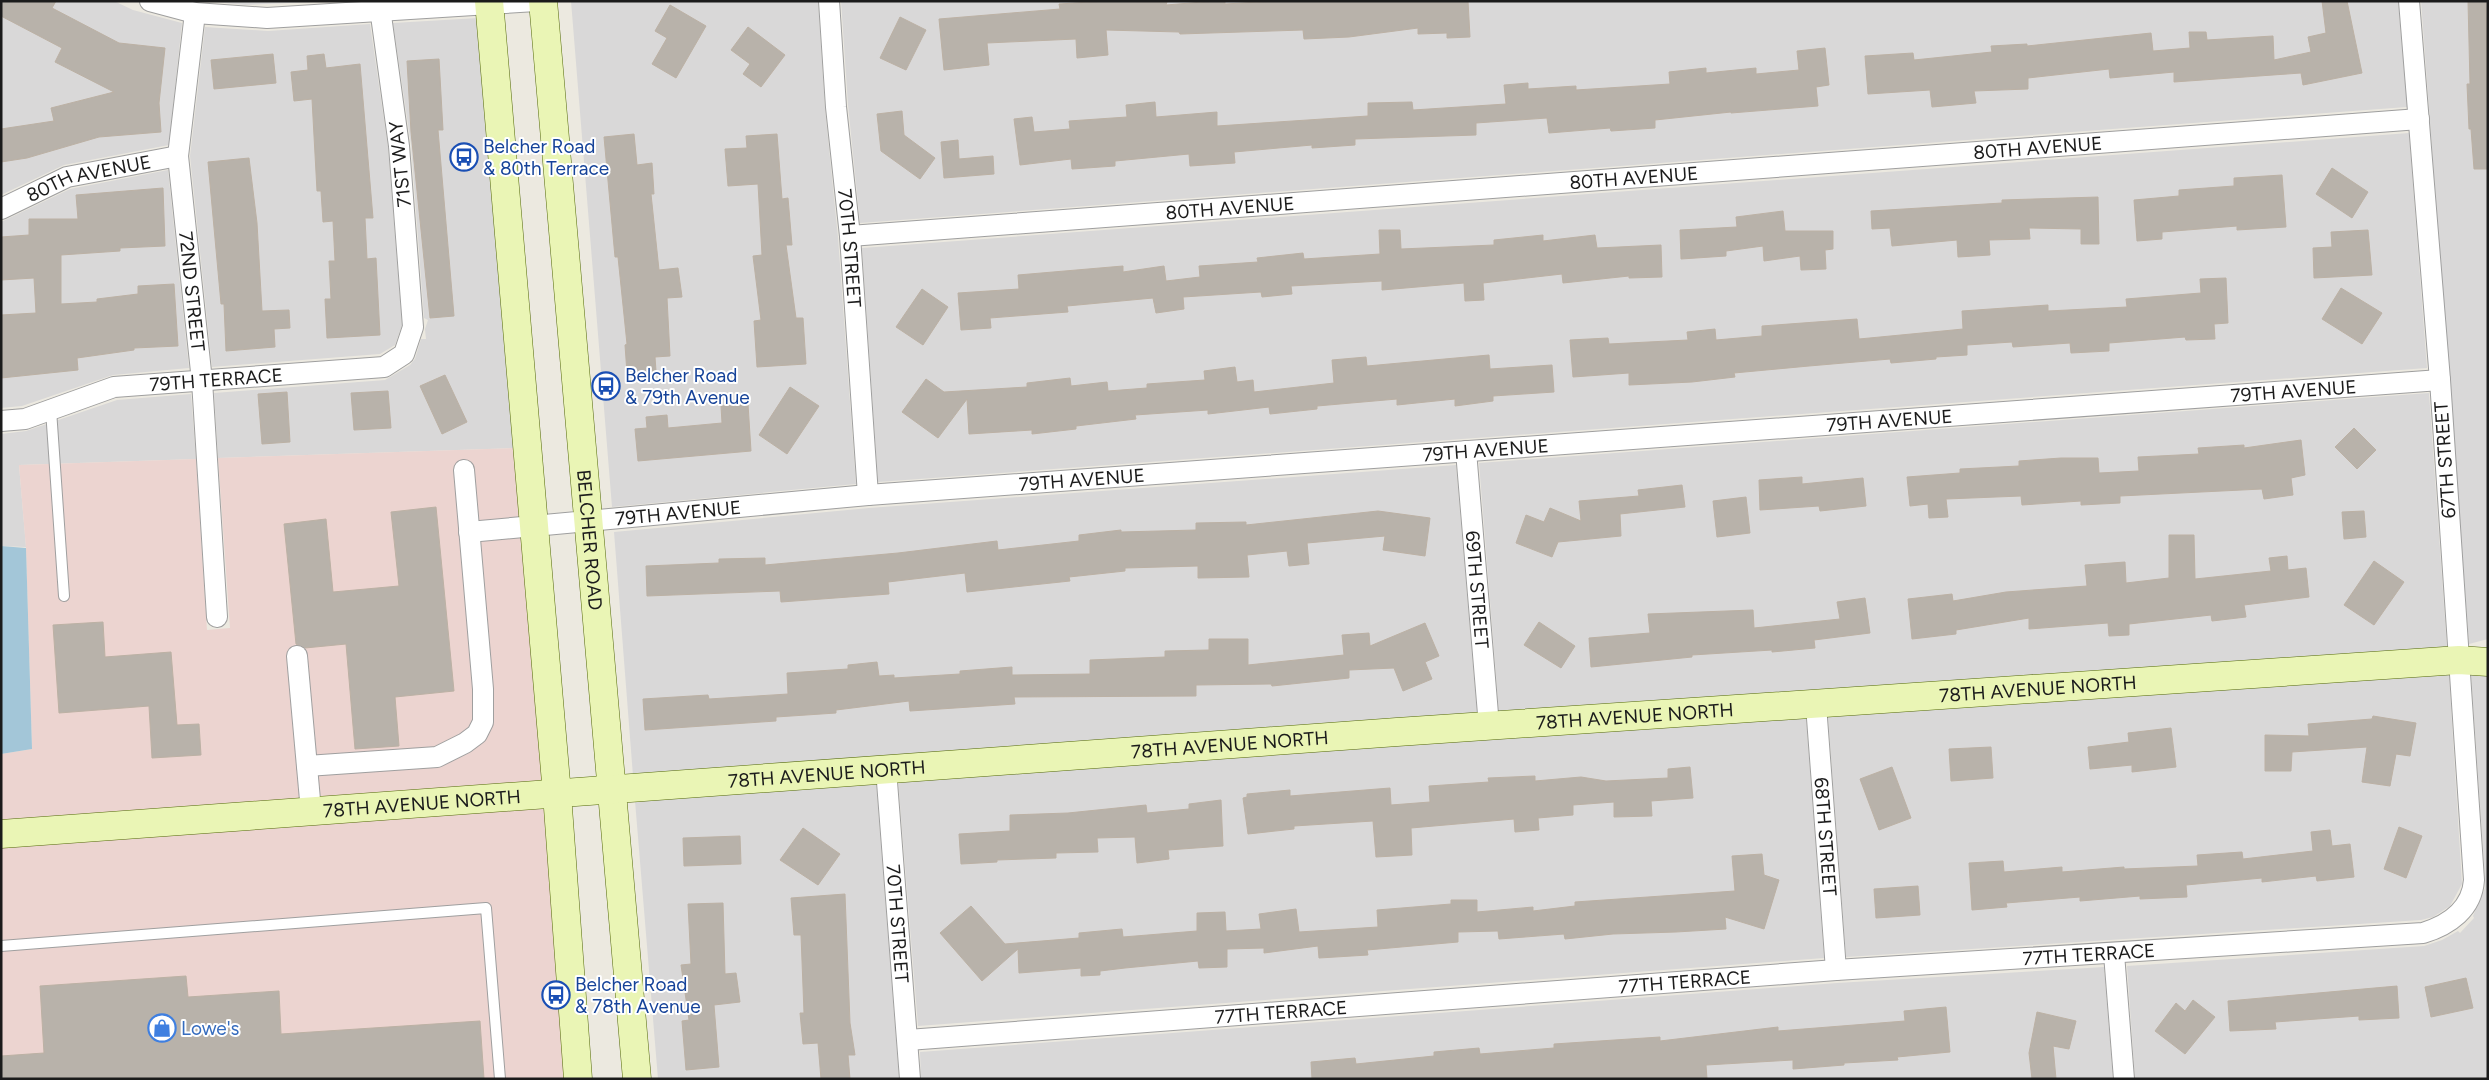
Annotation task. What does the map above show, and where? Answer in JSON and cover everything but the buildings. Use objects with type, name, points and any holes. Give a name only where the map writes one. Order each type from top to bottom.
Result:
[{"type":"street","points":[[150,1],[195,13],[267,18],[380,6],[536,1]]},
{"type":"street","name":"BELCHER ROAD","points":[[543,1],[637,1079]]},
{"type":"street","name":"70TH STREET","points":[[829,1],[836,107],[850,236],[868,495]]},
{"type":"street","name":"67TH STREET","points":[[2409,1],[2440,380],[2474,880],[2470,896],[2458,915]]},
{"type":"street","points":[[489,3],[557,794],[578,1079]]},
{"type":"street","name":"71ST WAY","points":[[380,6],[399,146],[413,327]]},
{"type":"street","name":"72ND STREET","points":[[195,13],[178,156],[202,381],[217,617]]},
{"type":"street","name":"80TH AVENUE","points":[[850,236],[2419,119]]},
{"type":"street","name":"80TH AVENUE","points":[[1,209],[67,177],[178,156]]},
{"type":"street","name":"79TH TERRACE","points":[[1,421],[25,419],[114,387],[384,367],[404,354],[413,327]]},
{"type":"street","name":"79TH AVENUE","points":[[469,532],[534,528],[868,495],[2440,380]]},
{"type":"street","name":"69TH STREET","points":[[1466,452],[1489,726]]},
{"type":"street","points":[[307,766],[437,757],[465,743],[477,734],[483,722],[484,689],[464,470]]},
{"type":"street","name":"78TH AVENUE NORTH","points":[[2459,660],[2488,653]]},
{"type":"street","points":[[298,656],[311,811]]},
{"type":"street","name":"78TH AVENUE NORTH","points":[[1,834],[886,768],[1489,726],[2459,660],[2488,662]]},
{"type":"street","name":"68TH STREET","points":[[1816,705],[1836,970]]},
{"type":"street","name":"70TH STREET","points":[[886,768],[910,1079]]},
{"type":"street","name":"77TH TERRACE","points":[[908,1040],[1836,970],[2114,954],[2423,933],[2437,929],[2458,915]]},
{"type":"street","points":[[2114,954],[2124,1079]]},
{"type":"lane","points":[[51,410],[64,596]]},
{"type":"lane","points":[[1,946],[486,908],[500,1079]]},
{"type":"shaded area","points":[[1,1],[114,1],[133,10],[182,23],[169,145],[64,165],[1,195]]},
{"type":"shaded area","points":[[204,1],[337,1],[245,5]]},
{"type":"shaded area","points":[[571,1],[818,1],[856,484],[612,507]]},
{"type":"shaded area","points":[[841,1],[2398,1],[2407,107],[860,223],[848,105]]},
{"type":"shaded area","points":[[2421,1],[2488,1],[2488,639],[2469,644]]},
{"type":"shaded area","points":[[478,18],[515,448],[218,458],[214,393],[385,380],[410,365],[415,359],[421,339],[426,339],[425,329],[428,320],[424,318],[411,145],[393,23]]},
{"type":"shaded area","points":[[370,24],[388,147],[402,325],[395,345],[380,354],[212,367],[190,156],[205,27],[268,31]]},
{"type":"shaded area","points":[[2409,133],[2427,368],[878,482],[862,248]]},
{"type":"shaded area","points":[[168,170],[189,368],[113,375],[22,406],[1,408],[1,222],[70,189]]},
{"type":"shaded area","points":[[2429,393],[2447,648],[1499,713],[1479,463]]},
{"type":"shaded area","points":[[191,394],[196,459],[19,465],[26,547],[1,546],[1,434],[26,431],[117,400]]},
{"type":"shaded area","points":[[515,448],[545,782],[1,821],[1,754],[32,749],[26,548],[19,465],[196,459],[207,630],[230,628],[218,458]]},
{"type":"shaded area","points":[[1456,465],[1477,714],[633,776],[614,532],[869,508]]},
{"type":"shaded area","points":[[2449,674],[2462,884],[2450,906],[2433,917],[2421,920],[1846,957],[1828,717]]},
{"type":"shaded area","points":[[2471,674],[2488,674],[2488,1079],[2135,1079],[2127,966],[2424,946],[2442,940],[2458,931],[2460,933],[2474,918],[2473,916],[2485,888],[2485,878]]},
{"type":"shaded area","points":[[1806,718],[1824,958],[918,1026],[898,780]]},
{"type":"shaded area","points":[[876,782],[899,1079],[658,1079],[635,801]]},
{"type":"shaded area","points":[[547,808],[567,1079],[1,1079],[1,846]]},
{"type":"shaded area","points":[[2104,967],[2113,1079],[921,1079],[920,1052],[1837,983]]},
{"type":"water","points":[[1,546],[26,548],[32,749],[1,754]]},
{"type":"place","name":"Belcher Road & 80th Terrace","points":[[464,157]]},
{"type":"place","name":"Belcher Road & 79th Avenue","points":[[606,386]]},
{"type":"place","name":"Belcher Road & 78th Avenue","points":[[556,995]]},
{"type":"place","name":"Lowe's","points":[[162,1028]]}]
